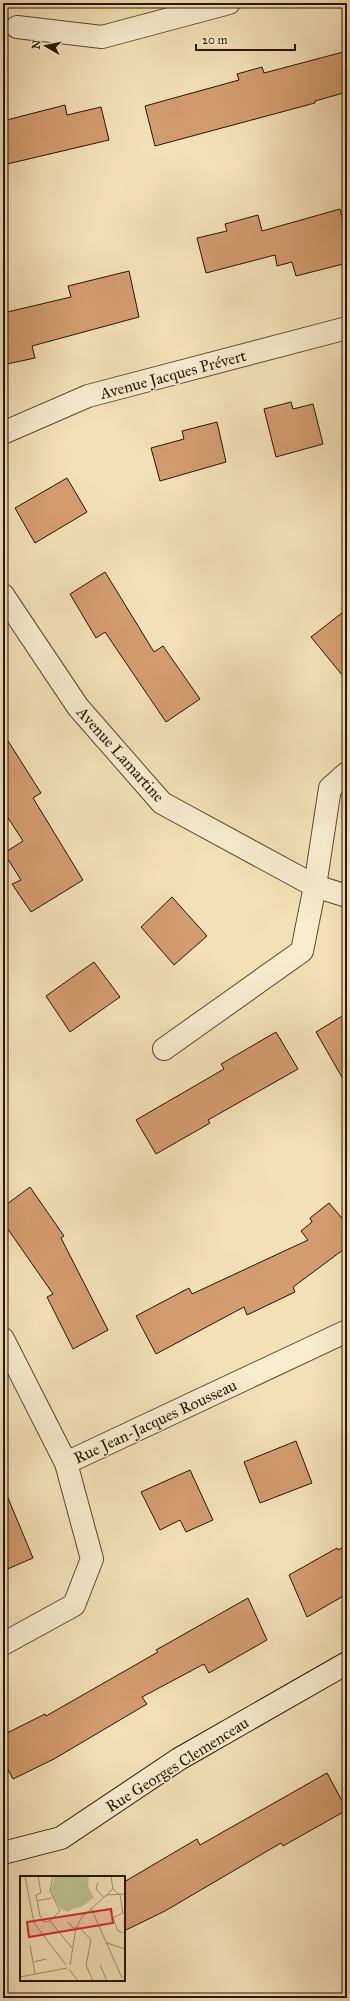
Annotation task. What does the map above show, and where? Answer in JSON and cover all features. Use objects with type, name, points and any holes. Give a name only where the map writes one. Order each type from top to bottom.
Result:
[{"type":"street","points":[[17,28],[102,37],[229,3]]},
{"type":"street","name":"Avenue Jacques Prévert","points":[[3,433],[88,396],[347,328]]},
{"type":"street","name":"Avenue Lamartine","points":[[3,595],[78,707],[162,803],[315,886],[347,896]]},
{"type":"street","points":[[164,1050],[302,951],[315,886],[330,788],[347,773]]},
{"type":"street","name":"Rue Jean-Jacques Rousseau","points":[[3,1339],[66,1463],[347,1331]]},
{"type":"street","points":[[3,1644],[74,1605],[92,1559],[66,1463]]},
{"type":"street","name":"Rue Georges Clemenceau","points":[[3,1853],[61,1838],[179,1759],[347,1663]]},
{"type":"building","points":[[347,51],[347,92],[315,101],[315,103],[155,146],[145,106],[239,80],[237,74],[262,67],[264,73]]},
{"type":"building","points":[[65,105],[67,115],[101,107],[109,140],[3,165],[3,121]]},
{"type":"building","points":[[340,209],[347,238],[347,263],[296,276],[292,262],[277,266],[275,255],[206,273],[197,238],[227,231],[225,224],[258,215],[262,231]]},
{"type":"building","points":[[129,271],[139,317],[32,346],[35,358],[7,364],[3,347],[3,313],[71,297],[68,286]]},
{"type":"building","points":[[291,402],[293,409],[313,404],[323,444],[276,457],[264,409]]},
{"type":"building","points":[[217,422],[226,462],[160,481],[151,448],[184,439],[182,431]]},
{"type":"building","points":[[67,478],[87,512],[35,543],[15,508]]},
{"type":"building","points":[[105,572],[154,652],[163,646],[200,699],[166,722],[105,632],[96,638],[70,594]]},
{"type":"building","points":[[347,609],[347,681],[311,637]]},
{"type":"building","points":[[3,733],[41,793],[33,798],[83,880],[31,912],[12,884],[21,880],[4,853],[23,841],[3,810]]},
{"type":"building","points":[[172,897],[207,936],[174,965],[141,927]]},
{"type":"building","points":[[94,962],[120,997],[70,1032],[46,996]]},
{"type":"building","points":[[347,1013],[347,1086],[316,1032]]},
{"type":"building","points":[[276,1032],[298,1069],[208,1120],[210,1123],[156,1154],[136,1120],[224,1069],[221,1064]]},
{"type":"building","points":[[30,1187],[64,1236],[61,1238],[108,1330],[73,1349],[47,1297],[53,1294],[3,1222],[3,1207]]},
{"type":"building","points":[[329,1203],[347,1224],[347,1247],[293,1287],[295,1292],[247,1315],[244,1307],[156,1354],[136,1316],[189,1288],[192,1294],[308,1240],[301,1231],[312,1222],[310,1218]]},
{"type":"building","points":[[296,1441],[312,1483],[260,1503],[244,1462]]},
{"type":"building","points":[[190,1470],[213,1520],[186,1532],[180,1520],[160,1530],[141,1492]]},
{"type":"building","points":[[3,1486],[33,1558],[3,1571]]},
{"type":"building","points":[[347,1545],[347,1594],[307,1617],[289,1575],[337,1548],[338,1550]]},
{"type":"building","points":[[248,1598],[267,1640],[209,1673],[204,1664],[142,1697],[147,1704],[54,1759],[13,1779],[3,1760],[3,1735],[45,1714],[46,1716],[158,1652],[156,1650]]},
{"type":"building","points":[[327,1773],[347,1810],[283,1846],[281,1843],[165,1911],[125,1931],[125,1881],[197,1839],[200,1845]]}]
